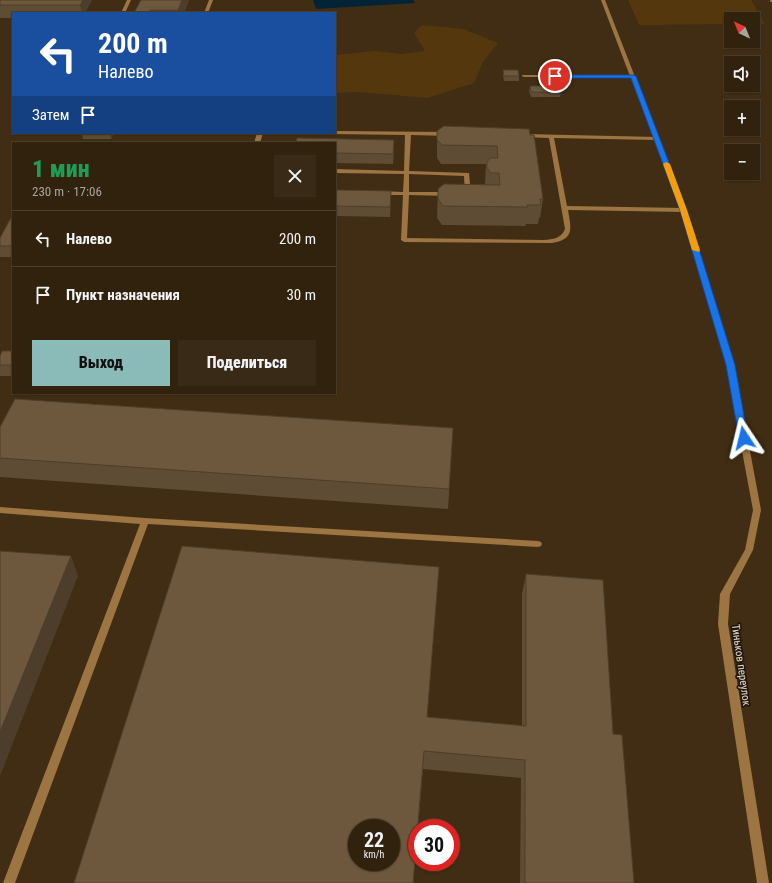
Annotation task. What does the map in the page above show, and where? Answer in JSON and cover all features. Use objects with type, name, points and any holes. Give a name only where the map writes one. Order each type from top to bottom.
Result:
[{"type":"street","points":[[123,12],[129,0]]},
{"type":"street","points":[[206,12],[211,0]]},
{"type":"street","name":"Тиньков переулок","points":[[603,0],[684,210],[730,365],[757,510],[749,550],[725,594],[723,624],[763,883]]},
{"type":"street","points":[[524,76],[633,76]]},
{"type":"street","points":[[336,133],[456,134]]},
{"type":"street","points":[[408,134],[404,240],[554,241],[562,239],[568,229],[551,136]]},
{"type":"street","points":[[519,136],[656,138]]},
{"type":"street","points":[[336,171],[467,174],[468,194],[460,194]]},
{"type":"street","points":[[374,193],[453,194]]},
{"type":"street","points":[[564,208],[684,210]]},
{"type":"street","points":[[0,510],[145,521],[538,544]]},
{"type":"street","points":[[9,883],[145,521]]},
{"type":"shaded area","points":[[628,0],[751,0],[758,12],[724,12],[724,24],[639,25]]},
{"type":"shaded area","points":[[760,15],[765,24],[760,24]]},
{"type":"shaded area","points":[[422,25],[463,29],[498,43],[483,62],[474,83],[427,98],[359,92],[336,93],[336,55],[375,51],[401,54],[425,51],[414,33]]},
{"type":"water","points":[[313,0],[413,0],[415,3],[316,9]]},
{"type":"building","points":[[0,0],[83,0],[80,5],[0,5]]},
{"type":"building","points":[[141,0],[182,0],[178,10],[150,10],[149,12],[135,12]]},
{"type":"building","points":[[503,70],[518,70],[519,76],[504,76]]},
{"type":"building","points":[[530,86],[559,86],[561,93],[531,92]]},
{"type":"building","points":[[444,126],[529,129],[530,135],[534,135],[543,199],[540,199],[541,205],[527,205],[528,207],[443,206],[438,199],[438,189],[444,184],[500,185],[499,173],[491,173],[487,168],[487,162],[490,158],[498,158],[497,146],[442,145],[437,140],[437,131]]},
{"type":"building","points":[[297,138],[394,140],[393,154],[336,153],[336,142],[296,142]]},
{"type":"building","points":[[336,190],[391,191],[390,207],[336,206]]},
{"type":"building","points":[[12,216],[12,246],[0,246],[0,238]]},
{"type":"building","points":[[2,351],[12,351],[12,365],[0,365],[0,356]]},
{"type":"building","points":[[15,399],[453,428],[449,489],[0,458],[0,427]]},
{"type":"building","points":[[182,546],[439,567],[427,717],[526,726],[526,574],[603,580],[613,734],[622,735],[634,883],[525,883],[525,760],[424,751],[418,819],[408,819],[408,871],[414,871],[413,883],[74,883]]},
{"type":"building","points":[[0,551],[71,556],[0,732]]},
{"type":"slow traffic","points":[[666,164],[684,210],[696,250]]},
{"type":"route","points":[[555,76],[633,76],[684,210],[730,365],[744,438]]}]
